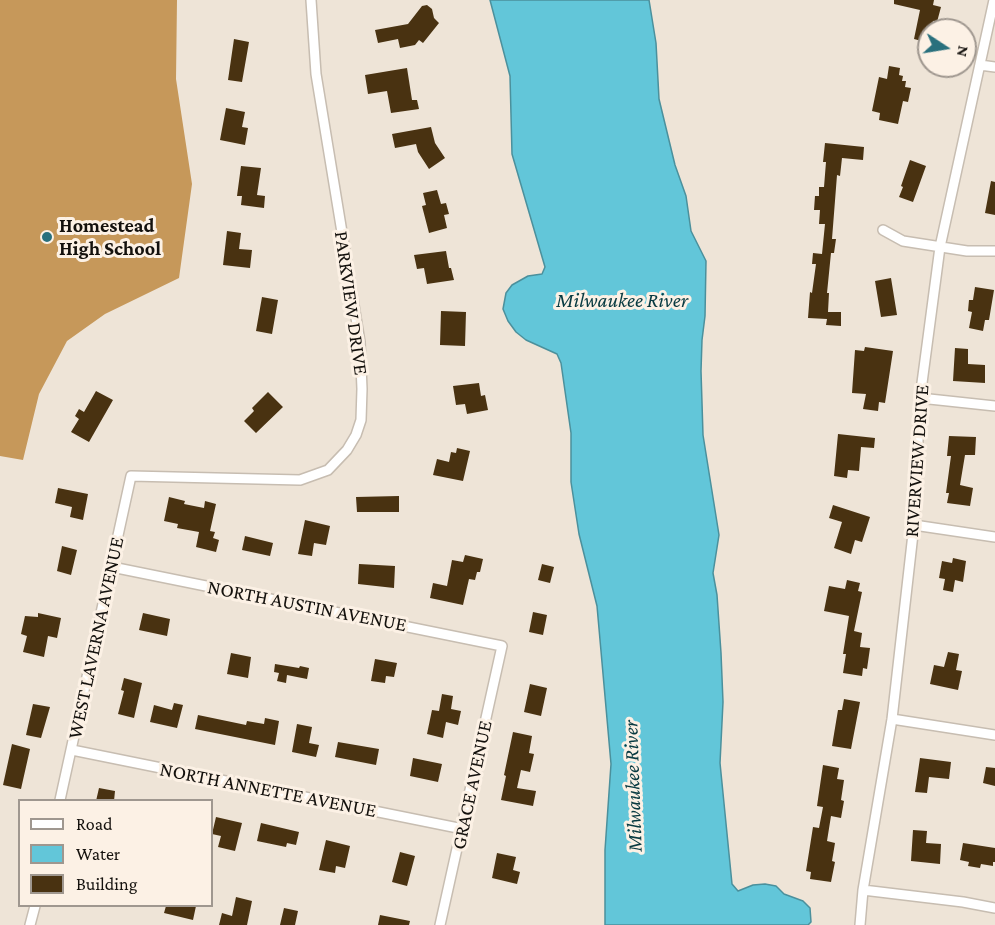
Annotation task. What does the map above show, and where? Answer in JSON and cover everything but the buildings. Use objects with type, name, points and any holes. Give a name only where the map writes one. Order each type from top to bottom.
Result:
[{"type":"street","name":"PARKVIEW DRIVE","points":[[131,476],[300,480],[328,470],[347,450],[356,435],[363,415],[360,342],[316,74],[311,0]]},
{"type":"street","name":"RIVERVIEW DRIVE","points":[[860,925],[863,890],[892,718],[914,525],[920,398],[940,247],[994,0]]},
{"type":"street","points":[[980,65],[995,68]]},
{"type":"street","points":[[883,230],[903,241],[967,251],[995,251]]},
{"type":"street","points":[[920,398],[995,406]]},
{"type":"street","name":"WEST LAVERNA AVENUE","points":[[60,799],[131,476]]},
{"type":"street","points":[[914,525],[995,537]]},
{"type":"street","name":"NORTH AUSTIN AVENUE","points":[[112,567],[501,646]]},
{"type":"street","name":"GRACE AVENUE","points":[[440,925],[463,830],[501,646]]},
{"type":"street","points":[[892,718],[995,735]]},
{"type":"street","name":"NORTH ANNETTE AVENUE","points":[[72,750],[463,830]]},
{"type":"street","points":[[863,890],[995,908]]},
{"type":"street","points":[[30,925],[35,907]]},
{"type":"shaded area","name":"Homestead High School","points":[[0,0],[177,0],[176,79],[192,184],[179,278],[105,314],[67,341],[39,394],[23,460],[0,456]]},
{"type":"water","name":"Milwaukee River","points":[[490,0],[649,0],[656,43],[659,99],[675,165],[686,196],[691,231],[706,261],[701,371],[703,435],[719,535],[713,573],[717,595],[723,702],[720,763],[732,884],[738,891],[753,885],[776,886],[784,894],[803,901],[810,908],[811,922],[808,925],[605,925],[605,850],[611,764],[597,606],[579,534],[571,482],[571,433],[561,363],[557,354],[526,340],[516,332],[503,309],[506,293],[512,285],[528,276],[542,274],[545,267],[512,154],[510,76]]},
{"type":"place","name":"Homestead High School","points":[[47,237]]}]
